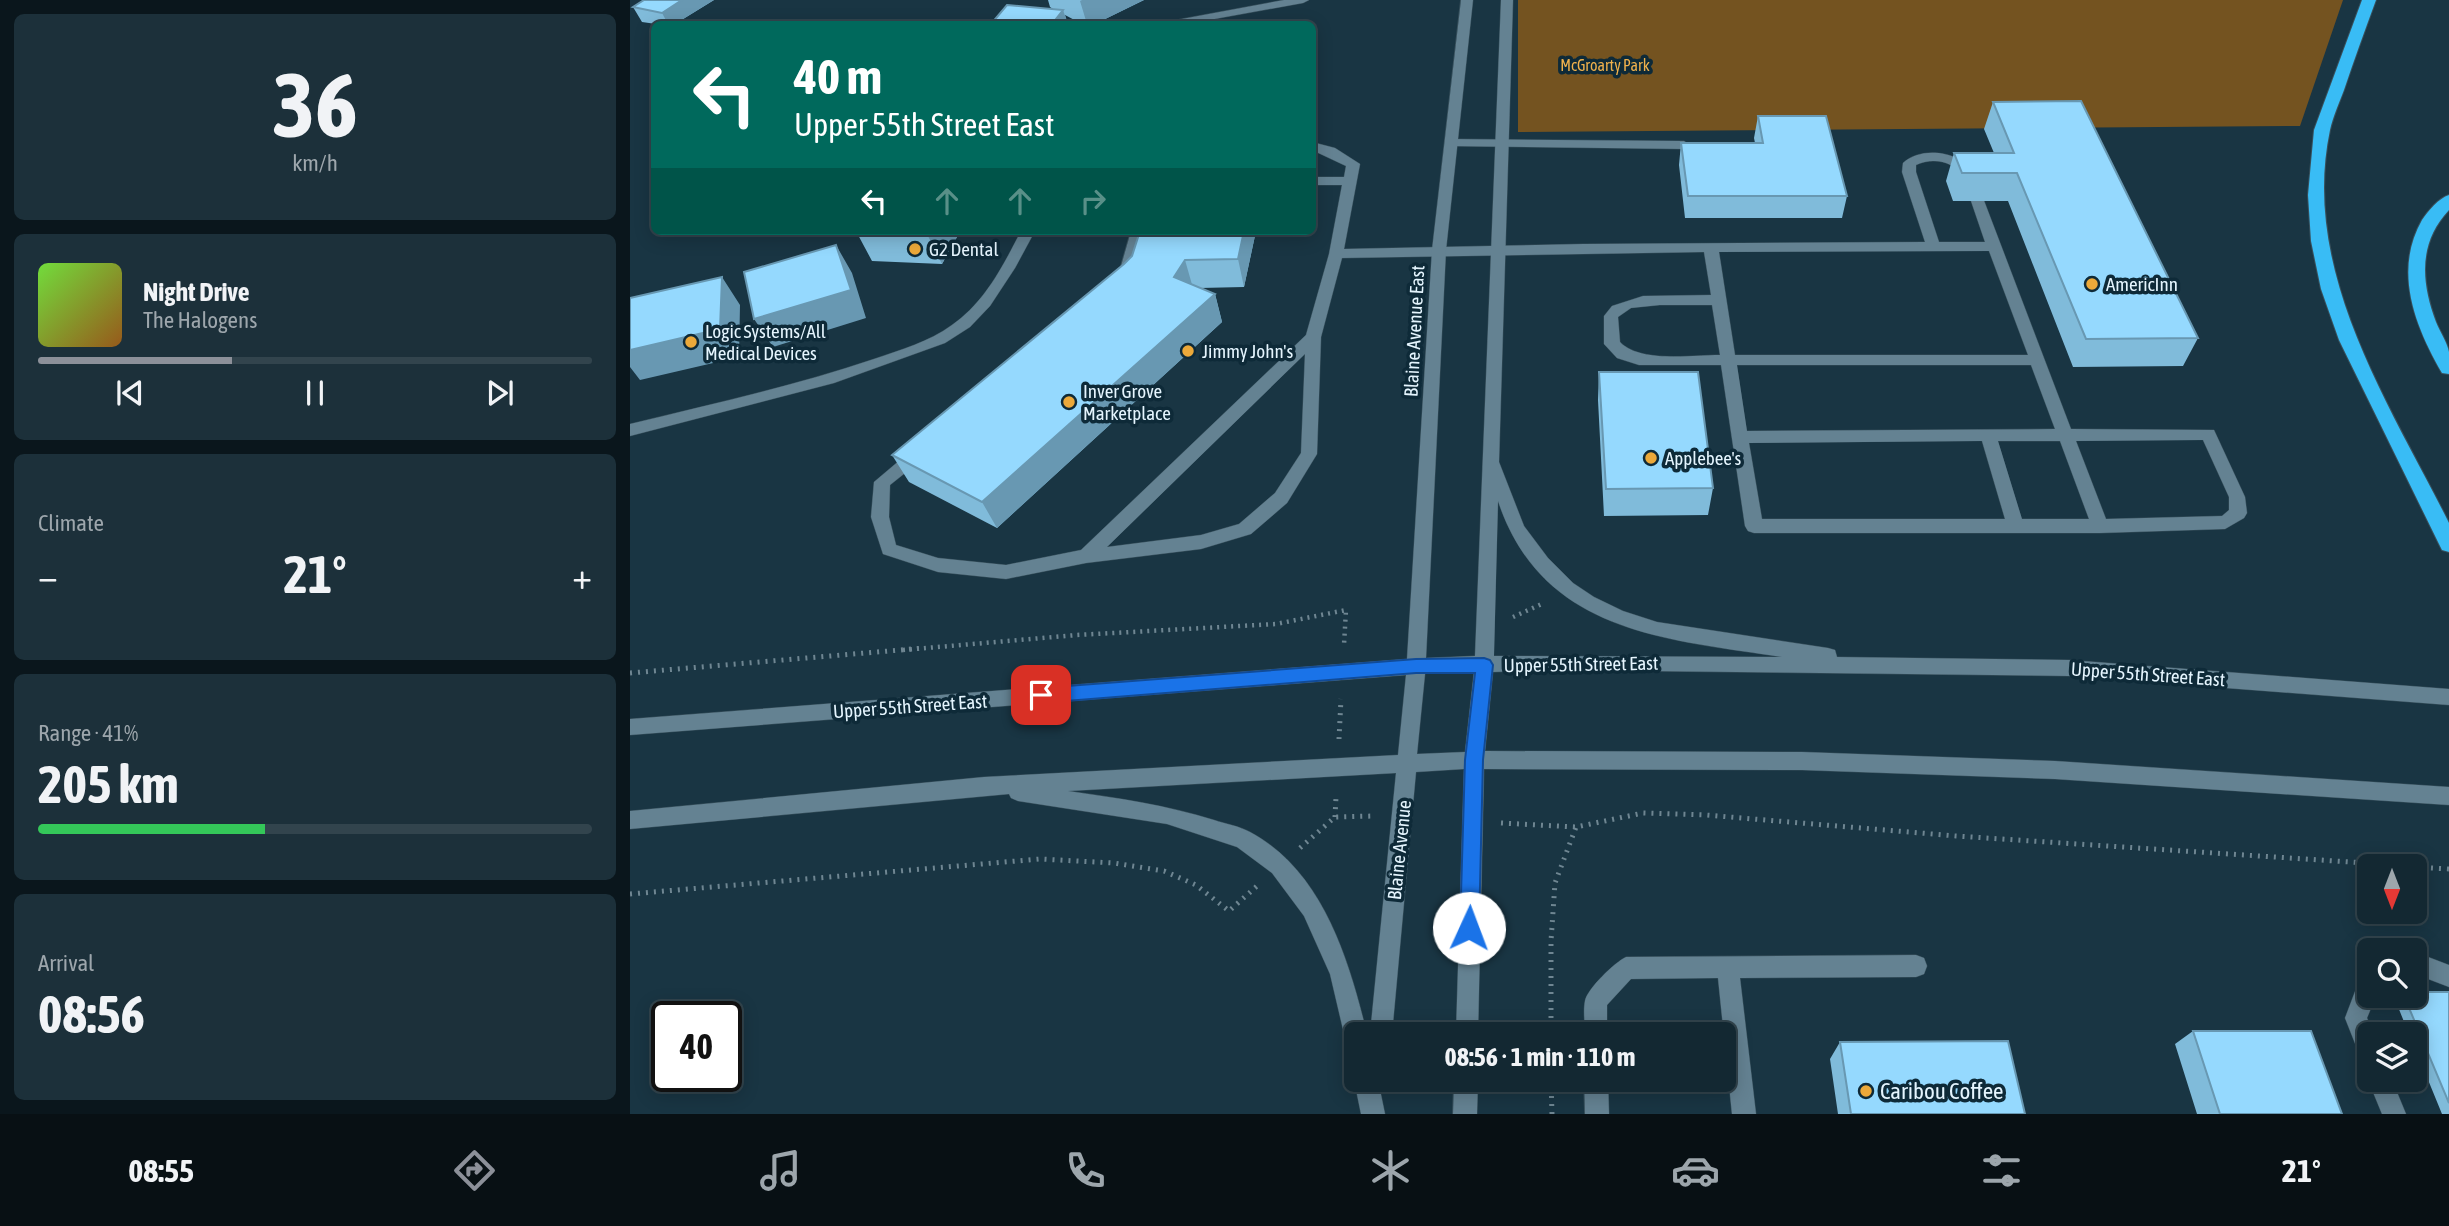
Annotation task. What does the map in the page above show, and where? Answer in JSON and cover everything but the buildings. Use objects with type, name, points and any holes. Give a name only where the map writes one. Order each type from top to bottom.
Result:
[{"type":"highway","points":[[2369,0],[2322,130],[2316,194],[2319,241],[2330,289],[2348,340],[2449,544]]},
{"type":"highway","points":[[2449,200],[2434,213],[2417,242],[2415,278],[2424,322],[2449,368]]},
{"type":"street","points":[[1188,21],[1303,0]]},
{"type":"street","name":"Blaine Avenue East","points":[[1416,666],[1439,250],[1467,0]]},
{"type":"street","points":[[1467,1022],[1474,760],[1484,665],[1507,0]]},
{"type":"street","points":[[1451,143],[1684,145]]},
{"type":"street","points":[[930,444],[882,482],[880,517],[889,549],[938,565],[1006,572],[1086,556],[1200,542],[1245,529],[1281,498],[1309,454],[1313,337],[1336,254],[1353,164],[1331,151],[1316,147]]},
{"type":"street","points":[[1934,247],[1909,172],[1910,163],[1917,158],[1956,161],[1964,166],[1971,181]]},
{"type":"street","points":[[1316,181],[1350,181]]},
{"type":"street","points":[[1978,201],[2100,526]]},
{"type":"street","points":[[630,430],[827,380],[938,340],[963,325],[980,308],[1007,273],[1026,235]]},
{"type":"street","points":[[1113,291],[1124,283],[1137,235]]},
{"type":"street","points":[[1336,254],[1498,248],[1994,246]]},
{"type":"street","points":[[1711,249],[1718,300],[1740,437],[1755,526],[2100,526],[2225,522],[2238,513],[2237,497],[2208,435],[1740,437]]},
{"type":"street","points":[[1718,300],[1630,301],[1617,308],[1611,316],[1612,344],[1622,354],[1639,360],[2038,360]]},
{"type":"street","points":[[1086,556],[1313,337]]},
{"type":"street","points":[[1988,436],[2016,526]]},
{"type":"street","points":[[1491,457],[1516,529],[1542,564],[1567,588],[1588,602],[1617,617],[1657,630],[1890,666]]},
{"type":"street","name":"Upper 55th Street East","points":[[630,727],[1416,666],[1558,662],[2069,668],[2449,697]]},
{"type":"street","name":"Blaine Avenue","points":[[1382,1022],[1416,666]]},
{"type":"street","points":[[630,820],[984,786],[1474,760],[1802,761],[1975,767],[2223,779],[2449,796]]},
{"type":"street","points":[[984,786],[1167,815],[1243,839],[1279,866],[1312,909],[1341,973],[1352,1022]]},
{"type":"street","points":[[1596,1022],[1596,1001],[1626,968],[1916,966]]},
{"type":"street","points":[[1728,967],[1744,1114]]},
{"type":"street","points":[[2427,968],[2449,976]]},
{"type":"street","points":[[1368,1092],[1373,1114]]},
{"type":"street","points":[[1373,1114],[1376,1092]]},
{"type":"street","points":[[1465,1114],[1466,1092]]},
{"type":"street","points":[[1596,1092],[1597,1114]]},
{"type":"street","points":[[2385,1092],[2393,1114]]},
{"type":"path","points":[[1509,618],[1552,600]]},
{"type":"path","points":[[630,673],[1077,635],[1276,624],[1346,610],[1335,817]]},
{"type":"path","points":[[1472,821],[1576,827],[1643,813],[1706,815],[1956,836],[2357,862]]},
{"type":"path","points":[[630,894],[1040,859],[1114,863],[1164,871],[1196,885],[1228,911],[1335,817],[1402,816]]},
{"type":"path","points":[[1551,1022],[1550,941],[1555,883],[1576,827]]},
{"type":"path","points":[[2427,867],[2449,869]]},
{"type":"path","points":[[1551,1092],[1552,1114]]},
{"type":"green space","name":"McGroarty Park","points":[[1518,0],[2343,0],[2300,126],[1518,132]]},
{"type":"place","name":"G2 Dental","points":[[915,249]]},
{"type":"place","name":"AmericInn","points":[[2092,284]]},
{"type":"place","name":"Logic Systems/All Medical Devices","points":[[691,342]]},
{"type":"place","name":"Jimmy John's","points":[[1188,351]]},
{"type":"place","name":"Inver Grove Marketplace","points":[[1069,402]]},
{"type":"place","name":"Applebee's","points":[[1651,458]]},
{"type":"place","name":"Caribou Coffee","points":[[1866,1091]]},
{"type":"route","points":[[1041,695],[1416,666],[1484,665],[1474,760],[1469,928]]}]
